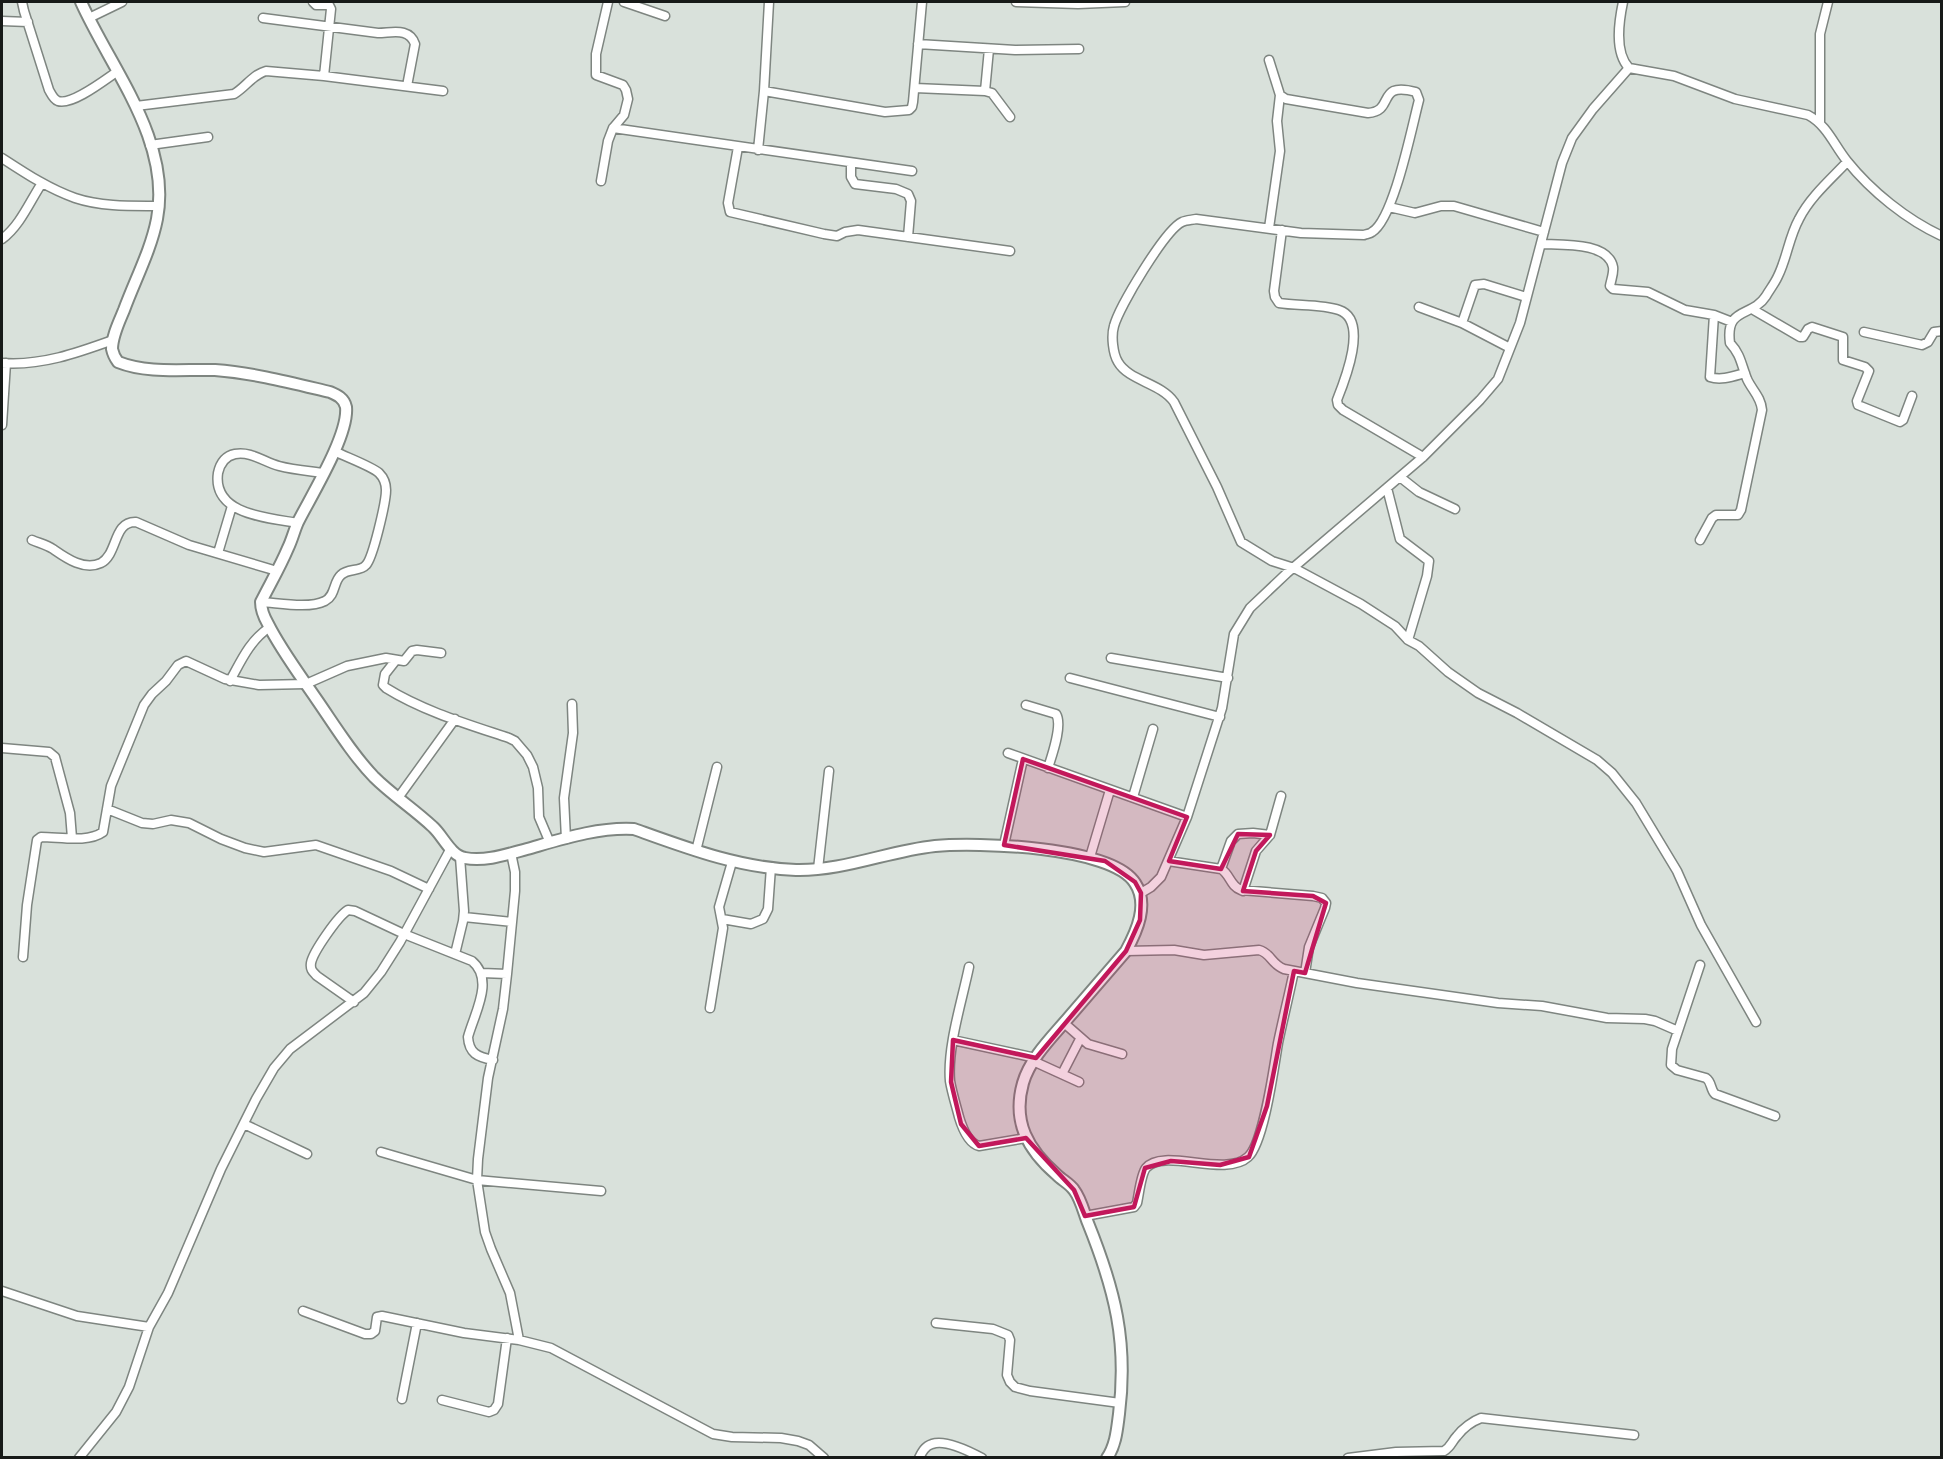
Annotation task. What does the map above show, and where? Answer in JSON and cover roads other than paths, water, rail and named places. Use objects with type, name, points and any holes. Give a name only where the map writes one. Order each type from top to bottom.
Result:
[{"type":"street","points":[[22,2],[49,90],[58,101],[87,92],[118,71]]},
{"type":"street","points":[[81,2],[136,106],[150,145],[157,176],[159,206],[151,239],[113,340],[114,356],[118,362],[126,365],[259,375],[340,396],[344,402],[345,414],[334,451],[261,602],[264,615],[306,684],[367,769],[432,826],[460,857],[473,859],[511,853],[611,828],[634,829],[732,862],[799,870],[818,869],[932,846],[958,844],[1004,845],[1090,857],[1105,861],[1130,876],[1140,893],[1140,920],[1134,936],[1126,951],[1034,1060],[1023,1084],[1019,1106],[1019,1117],[1031,1146],[1056,1175],[1074,1190],[1111,1287],[1122,1347],[1117,1431],[1108,1457]]},
{"type":"street","points":[[89,18],[122,2]]},
{"type":"street","points":[[313,2],[316,5],[331,6],[324,76]]},
{"type":"street","points":[[601,181],[608,141],[613,128],[624,115],[628,99],[623,86],[596,75],[596,54],[608,2]]},
{"type":"street","points":[[624,2],[665,15]]},
{"type":"street","points":[[758,150],[769,2]]},
{"type":"street","points":[[764,91],[885,112],[912,108],[922,2]]},
{"type":"street","points":[[1016,2],[1078,4],[1125,2]]},
{"type":"street","points":[[1623,2],[1620,21],[1621,54],[1629,68]]},
{"type":"street","points":[[1820,122],[1820,34],[1828,2]]},
{"type":"street","points":[[263,18],[378,33],[408,34],[413,38],[415,44],[407,86]]},
{"type":"street","points":[[2,21],[28,22]]},
{"type":"street","points":[[918,44],[989,49],[1079,49]]},
{"type":"street","points":[[985,91],[989,49]]},
{"type":"street","points":[[1269,60],[1280,95],[1277,121],[1280,151],[1269,228]]},
{"type":"street","points":[[1629,68],[1674,76],[1717,93],[1808,116],[1820,122],[1847,162],[1892,206],[1941,236]]},
{"type":"street","points":[[1140,893],[1152,887],[1161,877],[1187,817],[1220,717],[1234,634],[1240,622],[1250,608],[1291,571],[1423,457],[1498,379],[1520,323],[1562,163],[1572,138],[1593,109],[1629,68]]},
{"type":"street","points":[[136,106],[234,94],[243,89],[259,73],[266,71],[443,91]]},
{"type":"street","points":[[915,88],[992,93],[1010,117]]},
{"type":"street","points":[[1280,95],[1286,99],[1368,113],[1381,109],[1393,90],[1416,92],[1419,100],[1389,207],[1377,228],[1372,233],[1364,235],[1301,233],[1196,219],[1184,221],[1176,226],[1156,252],[1120,310],[1113,328],[1113,348],[1117,360],[1122,368],[1160,389],[1174,402],[1217,487],[1241,542],[1249,549],[1361,604],[1395,626],[1408,640],[1419,646],[1448,672],[1478,693],[1597,760],[1612,773],[1636,803],[1677,871],[1701,925],[1756,1022]]},
{"type":"street","points":[[613,128],[912,171]]},
{"type":"street","points":[[150,145],[208,137]]},
{"type":"street","points":[[738,147],[728,203],[730,212],[837,236],[844,232],[858,230],[1010,251]]},
{"type":"street","points":[[2,158],[54,190],[77,199],[95,203],[159,206]]},
{"type":"street","points":[[1700,540],[1716,515],[1738,515],[1741,510],[1762,410],[1759,398],[1748,382],[1739,354],[1730,343],[1732,322],[1739,314],[1752,309],[1764,300],[1779,274],[1800,217],[1817,193],[1847,162]]},
{"type":"street","points":[[851,163],[851,177],[855,184],[896,189],[908,195],[911,201],[908,237]]},
{"type":"street","points":[[2,239],[19,219],[42,183]]},
{"type":"street","points":[[1389,207],[1415,213],[1441,206],[1454,206],[1544,232]]},
{"type":"street","points":[[1282,230],[1274,291],[1279,303],[1340,310],[1351,320],[1354,332],[1352,354],[1337,400],[1338,405],[1423,457]]},
{"type":"street","points":[[1542,244],[1597,249],[1607,256],[1611,263],[1613,271],[1611,288],[1648,292],[1685,310],[1714,315],[1732,322]]},
{"type":"street","points":[[1462,323],[1475,285],[1484,284],[1526,297]]},
{"type":"street","points":[[1419,307],[1462,323],[1510,348]]},
{"type":"street","points":[[1752,309],[1802,338],[1812,327],[1843,337],[1843,360],[1865,367],[1869,371],[1857,401],[1858,405],[1900,422],[1903,420],[1912,396]]},
{"type":"street","points":[[1714,315],[1710,377],[1712,379],[1728,378],[1745,373]]},
{"type":"street","points":[[1864,332],[1922,345],[1928,342],[1934,332],[1941,332]]},
{"type":"street","points":[[2,425],[4,363],[49,360],[113,340]]},
{"type":"street","points":[[261,602],[311,605],[324,602],[330,598],[343,573],[358,569],[368,563],[376,542],[386,492],[384,480],[379,473],[334,451]]},
{"type":"street","points":[[298,523],[244,512],[232,506],[224,498],[219,484],[220,467],[227,456],[234,454],[250,455],[278,466],[324,473]]},
{"type":"street","points":[[1400,477],[1419,492],[1455,509]]},
{"type":"street","points":[[1387,488],[1400,539],[1429,561],[1427,576],[1408,640]]},
{"type":"street","points":[[218,553],[232,506]]},
{"type":"street","points":[[32,540],[53,549],[75,563],[91,565],[100,563],[109,555],[122,528],[131,522],[136,522],[189,545],[277,571]]},
{"type":"street","points":[[230,681],[248,648],[260,633],[270,627]]},
{"type":"street","points":[[22,957],[37,840],[41,837],[87,838],[104,832],[111,786],[144,705],[178,665],[186,661],[230,681],[259,685],[306,684],[347,666],[386,658],[404,661],[412,651],[441,653]]},
{"type":"street","points":[[1111,658],[1228,678]]},
{"type":"street","points":[[396,660],[385,674],[383,685],[386,688],[420,706],[509,738],[527,755],[536,775],[540,817],[550,843]]},
{"type":"street","points":[[1070,678],[1220,717]]},
{"type":"street","points":[[566,839],[564,798],[573,732],[572,704]]},
{"type":"street","points":[[1026,705],[1056,714],[1058,717],[1059,726],[1048,768]]},
{"type":"street","points":[[398,798],[456,719]]},
{"type":"street","points":[[1133,797],[1153,729]]},
{"type":"street","points":[[2,748],[49,752],[55,757],[70,813],[72,838]]},
{"type":"street","points":[[1008,753],[1187,817]]},
{"type":"street","points":[[1004,845],[1023,759]]},
{"type":"street","points":[[696,851],[717,768]]},
{"type":"street","points":[[818,869],[829,771]]},
{"type":"street","points":[[1090,857],[1110,790]]},
{"type":"street","points":[[1243,891],[1256,851],[1270,835],[1281,796]]},
{"type":"street","points":[[107,809],[153,824],[171,820],[189,823],[221,839],[264,852],[316,845],[391,870],[429,889]]},
{"type":"street","points":[[1221,869],[1231,841],[1238,834],[1270,835]]},
{"type":"street","points":[[79,1458],[116,1412],[129,1387],[148,1327],[168,1293],[221,1169],[270,1076],[290,1049],[354,1002],[381,972],[451,848]]},
{"type":"street","points":[[511,853],[515,882],[507,974],[503,1009],[488,1078],[477,1180],[486,1232],[510,1293],[519,1340]]},
{"type":"street","points":[[455,954],[464,917],[460,857]]},
{"type":"street","points":[[1168,861],[1221,869],[1235,888],[1243,891],[1313,896],[1324,900],[1325,908],[1309,947],[1305,973]]},
{"type":"street","points":[[710,1008],[723,928],[719,907],[732,862]]},
{"type":"street","points":[[722,920],[751,924],[763,919],[768,909],[771,867]]},
{"type":"street","points":[[354,1002],[317,976],[311,968],[314,956],[341,916],[348,910],[472,960],[478,966],[483,982],[468,1044],[470,1051],[474,1054],[492,1060]]},
{"type":"street","points":[[464,917],[512,922]]},
{"type":"street","points":[[1126,951],[1174,950],[1204,955],[1259,950],[1265,951],[1275,965],[1294,971],[1357,983],[1498,1003],[1542,1006],[1607,1018],[1645,1019],[1678,1030]]},
{"type":"street","points":[[1700,965],[1671,1053],[1671,1065],[1673,1068],[1706,1078],[1715,1094],[1775,1116]]},
{"type":"street","points":[[969,967],[950,1054],[951,1082],[961,1124],[975,1145],[988,1146],[1026,1138]]},
{"type":"street","points":[[1085,1216],[1134,1207],[1145,1170],[1151,1164],[1184,1161],[1220,1165],[1238,1163],[1249,1156],[1257,1143],[1267,1106],[1294,971]]},
{"type":"street","points":[[482,973],[507,974]]},
{"type":"street","points":[[1064,1023],[1080,1039],[1095,1047],[1122,1054]]},
{"type":"street","points":[[1062,1074],[1080,1039]]},
{"type":"street","points":[[953,1040],[1034,1060],[1079,1082]]},
{"type":"street","points":[[244,1124],[307,1154]]},
{"type":"street","points":[[381,1152],[477,1180],[601,1191]]},
{"type":"street","points":[[2,1291],[77,1316],[148,1327]]},
{"type":"street","points":[[303,1311],[370,1334],[375,1331],[377,1317],[382,1316],[465,1333],[519,1340],[551,1348],[713,1434],[798,1441],[809,1445],[824,1458]]},
{"type":"street","points":[[402,1399],[417,1323]]},
{"type":"street","points":[[936,1323],[993,1329],[1008,1335],[1010,1340],[1007,1374],[1010,1383],[1015,1387],[1120,1403]]},
{"type":"street","points":[[442,1400],[489,1412],[494,1410],[498,1404],[507,1338]]},
{"type":"street","points":[[1347,1458],[1395,1452],[1445,1454],[1457,1435],[1475,1420],[1481,1418],[1634,1435]]},
{"type":"street","points":[[919,1458],[926,1447],[934,1443],[945,1443],[982,1458]]}]
